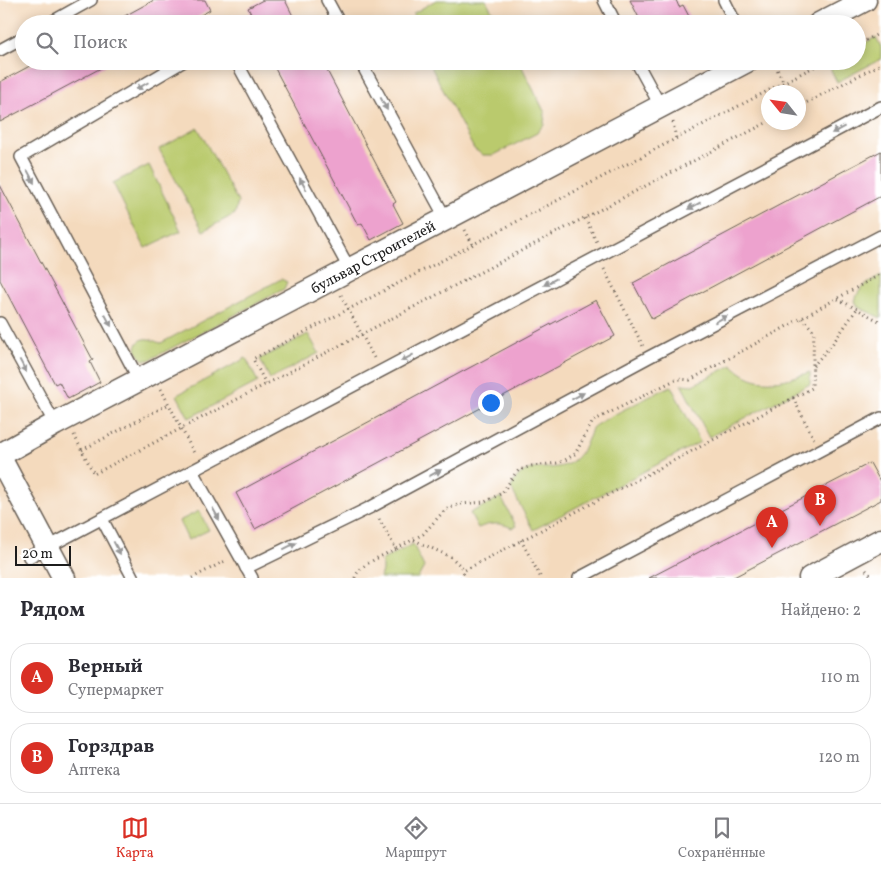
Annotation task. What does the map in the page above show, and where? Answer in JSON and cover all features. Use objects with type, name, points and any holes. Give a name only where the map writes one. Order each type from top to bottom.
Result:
[{"type":"street","points":[[836,15],[864,0]]},
{"type":"street","name":"бульвар Строителей","points":[[0,456],[146,376],[730,70]]},
{"type":"street","points":[[0,456],[38,552],[64,578]]},
{"type":"street","points":[[810,578],[881,540]]},
{"type":"lane","points":[[64,15],[92,0]]},
{"type":"lane","points":[[327,0],[335,15]]},
{"type":"lane","points":[[604,0],[612,15]]},
{"type":"lane","points":[[724,0],[732,15]]},
{"type":"lane","points":[[0,50],[15,42]]},
{"type":"lane","points":[[146,376],[117,338],[21,157],[169,70]]},
{"type":"lane","points":[[241,70],[327,227],[341,274]]},
{"type":"lane","points":[[365,70],[446,219]]},
{"type":"lane","points":[[641,70],[661,107]]},
{"type":"lane","points":[[38,552],[881,107]]},
{"type":"lane","points":[[196,469],[249,573],[649,357],[881,236]]},
{"type":"lane","points":[[0,323],[60,422]]},
{"type":"lane","points":[[579,578],[881,418]]},
{"type":"lane","points":[[102,519],[133,578]]},
{"type":"path","points":[[866,39],[880,32],[881,34]]},
{"type":"path","points":[[806,103],[881,64]]},
{"type":"path","points":[[778,70],[784,83]]},
{"type":"path","points":[[266,384],[253,359],[808,70]]},
{"type":"path","points":[[60,422],[82,450],[94,474],[761,126]]},
{"type":"path","points":[[585,218],[649,357]]},
{"type":"path","points":[[341,274],[349,309],[382,371]]},
{"type":"path","points":[[355,578],[363,567],[429,529],[445,510],[460,504],[485,502],[502,493],[520,470],[532,466],[558,463],[575,454],[593,422],[673,380],[690,380],[881,274]]},
{"type":"path","points":[[837,298],[881,322]]},
{"type":"path","points":[[813,366],[833,343],[856,309]]},
{"type":"path","points":[[461,578],[465,570],[812,388],[814,331],[802,318]]},
{"type":"path","points":[[146,376],[169,404],[181,428],[196,469]]},
{"type":"path","points":[[792,398],[820,451]]},
{"type":"path","points":[[82,450],[169,404]]},
{"type":"path","points":[[371,507],[396,549]]},
{"type":"path","points":[[414,539],[451,558],[465,570]]},
{"type":"path","points":[[522,540],[541,578]]},
{"type":"path","points":[[192,578],[238,554]]},
{"type":"path","points":[[866,570],[874,578]]},
{"type":"green space","points":[[436,0],[486,0],[494,15],[413,15]]},
{"type":"green space","points":[[876,37],[881,47],[881,59],[866,67],[866,42]]},
{"type":"green space","points":[[433,70],[524,70],[545,113],[544,124],[537,133],[494,155],[483,155],[474,149]]},
{"type":"green space","points":[[831,70],[860,70],[837,82]]},
{"type":"green space","points":[[198,128],[238,202],[235,214],[203,231],[159,149]]},
{"type":"green space","points":[[149,165],[181,231],[145,248],[113,183]]},
{"type":"green space","points":[[881,276],[881,318],[858,307],[855,301],[861,289]]},
{"type":"green space","points":[[281,279],[287,282],[284,289],[149,360],[141,358],[137,352],[137,345],[141,340],[149,339],[161,343]]},
{"type":"green space","points":[[308,334],[319,353],[270,379],[260,359]]},
{"type":"green space","points":[[246,358],[258,382],[189,418],[177,395]]},
{"type":"green space","points":[[732,365],[750,378],[769,381],[779,381],[810,372],[810,384],[709,437],[681,384],[693,385]]},
{"type":"green space","points":[[671,386],[700,442],[533,530],[511,488],[516,479],[522,473],[529,470],[553,468],[570,463],[583,449],[592,428]]},
{"type":"green space","points":[[501,497],[516,526],[512,528],[495,524],[478,528],[470,513]]},
{"type":"green space","points":[[199,511],[209,530],[188,540],[179,521]]},
{"type":"green space","points":[[413,544],[424,567],[418,578],[380,578],[382,560]]},
{"type":"building","points":[[154,0],[205,0],[210,10],[201,15],[126,15]]},
{"type":"building","points":[[263,0],[285,0],[292,15],[252,15],[248,8]]},
{"type":"building","points":[[630,0],[676,0],[679,7],[683,5],[688,15],[638,15]]},
{"type":"building","points":[[22,70],[97,70],[0,122],[0,82]]},
{"type":"building","points":[[276,70],[327,70],[396,202],[393,204],[403,223],[371,240],[362,223],[358,225]]},
{"type":"building","points":[[881,151],[881,196],[652,319],[633,283]]},
{"type":"building","points":[[0,185],[93,360],[90,362],[100,382],[68,399],[59,382],[55,384],[0,280]]},
{"type":"building","points":[[596,300],[615,336],[255,529],[236,493]]},
{"type":"building","points":[[870,463],[881,483],[881,500],[732,578],[649,578]]},
{"type":"place","name":"Горздрав","points":[[820,526]]},
{"type":"place","name":"Верный","points":[[772,548]]}]
